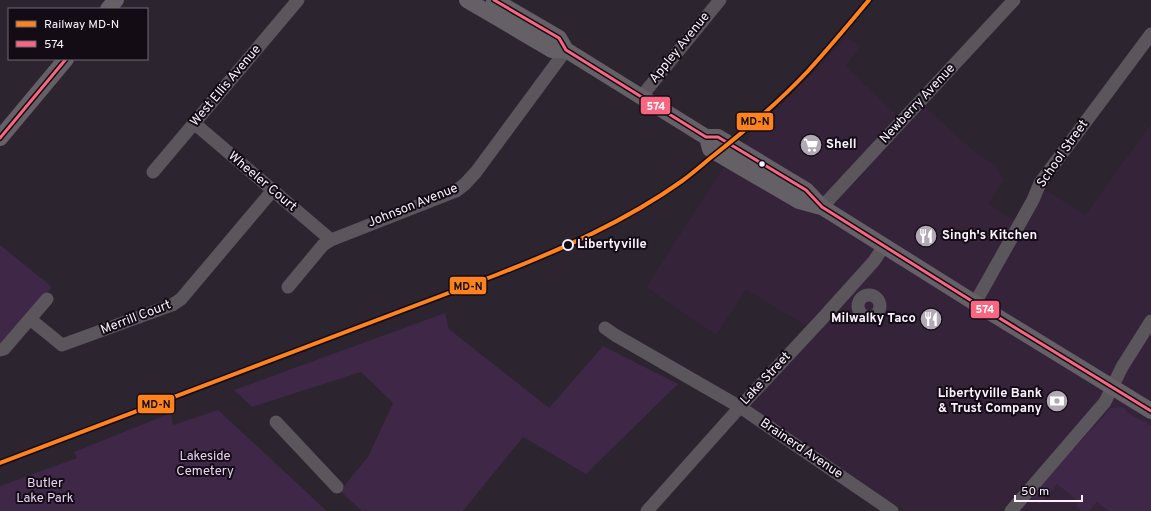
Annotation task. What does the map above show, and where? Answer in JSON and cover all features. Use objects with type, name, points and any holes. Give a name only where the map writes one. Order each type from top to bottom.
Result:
[{"type":"main road","points":[[109,8],[116,0]]},
{"type":"main road","points":[[467,0],[552,50],[566,50]]},
{"type":"main road","points":[[494,0],[559,38],[566,50],[707,138],[710,149],[799,201],[822,207],[1151,411]]},
{"type":"main road","points":[[2,132],[65,60]]},
{"type":"street","name":"West Ellis Avenue","points":[[154,172],[298,0]]},
{"type":"street","name":"Appley Avenue","points":[[641,97],[720,0]]},
{"type":"street","name":"Newberry Avenue","points":[[822,207],[1014,0]]},
{"type":"street","name":"School Street","points":[[975,303],[1033,200],[1040,183],[1151,34]]},
{"type":"street","name":"Johnson Avenue","points":[[288,287],[323,245],[330,240],[456,191],[465,184],[476,172],[566,50]]},
{"type":"street","name":"Wheeler Court","points":[[194,123],[330,240]]},
{"type":"street","name":"Merrill Court","points":[[30,320],[62,345],[172,305],[181,299],[273,190]]},
{"type":"street","name":"Lake Street","points":[[646,511],[874,261],[884,246]]},
{"type":"street","points":[[846,292],[859,301]]},
{"type":"street","points":[[0,350],[4,349],[47,299]]},
{"type":"street","points":[[1011,511],[1105,402],[1122,367],[1151,321]]},
{"type":"street","name":"Brainerd Avenue","points":[[605,328],[740,407],[892,511]]},
{"type":"street","points":[[276,422],[337,487]]},
{"type":"shaded area","points":[[847,37],[861,46],[846,66],[905,123],[922,104],[974,151],[995,165],[1004,180],[988,204],[1023,225],[1043,188],[1085,215],[1151,124],[1151,511],[904,511],[748,407],[815,331],[746,290],[716,335],[646,287],[726,164],[759,126]]},
{"type":"green space","points":[[0,245],[52,287],[0,346]]},
{"type":"green space","points":[[445,313],[449,329],[549,408],[603,346],[678,384],[586,474],[523,437],[463,511],[362,511],[340,491],[368,457],[393,403],[361,372],[252,407],[234,390]]},
{"type":"green space","points":[[1123,407],[1128,413],[1151,426],[1151,511],[1109,511],[1097,502],[1089,511],[1081,511],[1077,507],[1078,501],[1057,484],[1040,504],[1028,495],[1111,408]]},
{"type":"green space","name":"Lakeside Cemetery","points":[[218,410],[327,511],[0,511],[0,486],[77,458],[74,452],[171,413],[173,425]]},
{"type":"rail line","name":"MD-N","points":[[0,463],[496,275],[568,245],[615,222],[682,181],[738,136],[786,94],[831,45],[869,0]]},
{"type":"transit line","name":"574","points":[[494,0],[559,38],[566,50],[706,137],[718,137],[806,190],[822,207],[1151,411]]},
{"type":"transit line","name":"574","points":[[0,138],[65,60]]},
{"type":"place","name":"Shell","points":[[811,145]]},
{"type":"place","name":"Singh's Kitchen","points":[[926,236]]},
{"type":"place","name":"Libertyville","points":[[568,245]]},
{"type":"place","name":"Milwalky Taco","points":[[931,319]]},
{"type":"place","name":"Libertyville Bank & Trust Company","points":[[1057,401]]},
{"type":"park label","name":"Butler Lake Park","points":[[45,492]]}]
